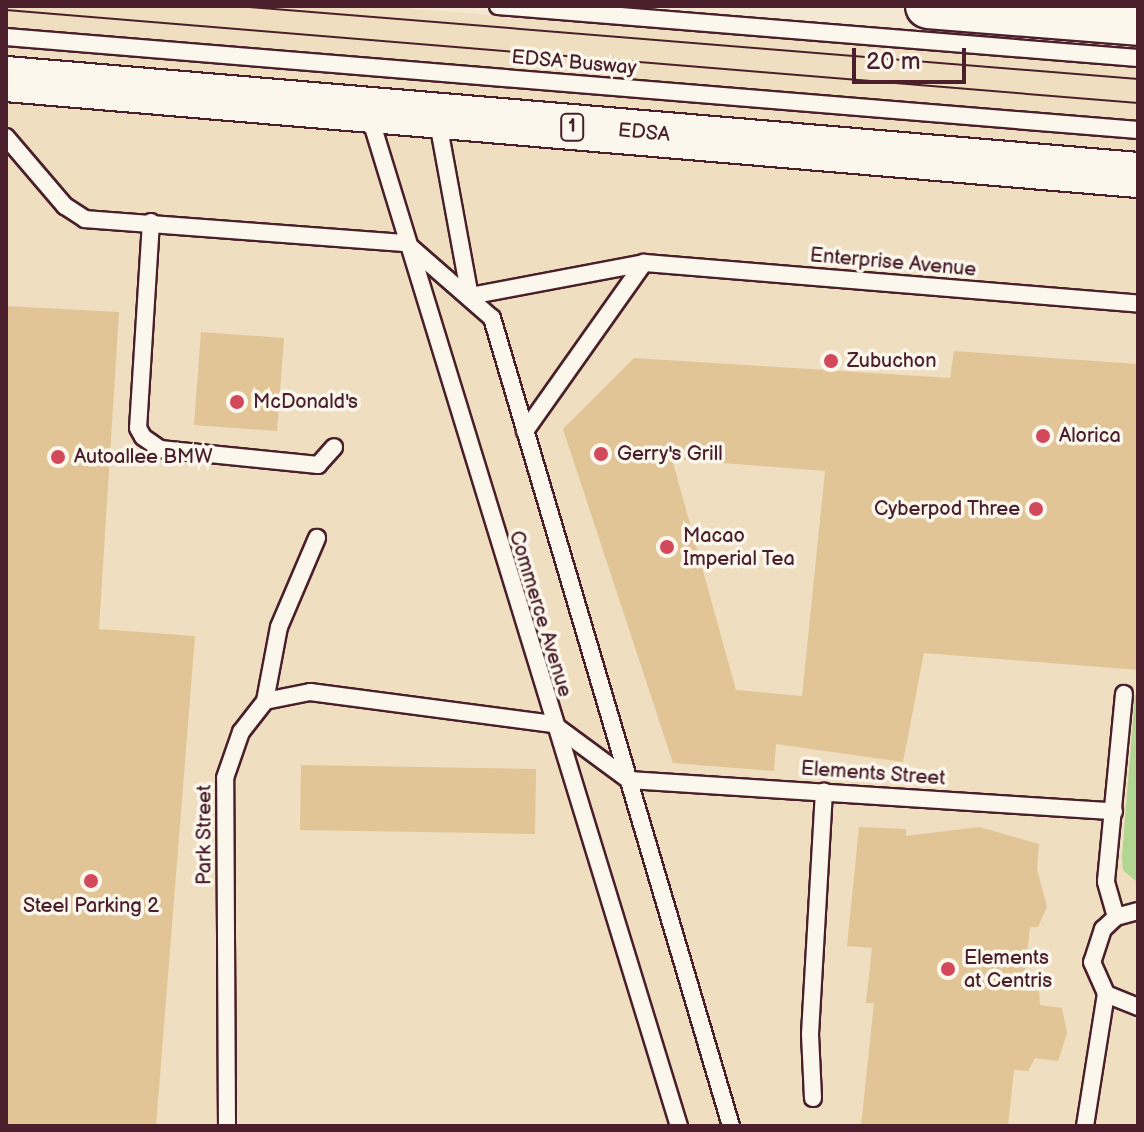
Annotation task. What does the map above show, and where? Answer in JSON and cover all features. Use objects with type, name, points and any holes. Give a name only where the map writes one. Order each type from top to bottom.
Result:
[{"type":"highway","points":[[928,6],[1138,23]]},
{"type":"highway","name":"EDSA","points":[[6,79],[1138,175]]},
{"type":"lane","points":[[498,6],[1138,58]]},
{"type":"lane","name":"EDSA Busway","points":[[6,37],[1138,130]]},
{"type":"lane","name":"Commerce Avenue","points":[[368,111],[553,724],[679,1126]]},
{"type":"lane","name":"Commerce Avenue","points":[[437,115],[470,296],[492,318],[731,1126]]},
{"type":"lane","points":[[6,137],[65,206],[85,219],[406,243],[470,296]]},
{"type":"lane","points":[[151,222],[138,428],[143,437],[160,449],[318,465],[334,447]]},
{"type":"lane","points":[[525,431],[644,263]]},
{"type":"lane","name":"Enterprise Avenue","points":[[470,296],[644,263],[1138,304]]},
{"type":"lane","points":[[317,538],[279,627],[265,701],[310,692],[553,724],[629,780]]},
{"type":"lane","points":[[1116,917],[1106,881],[1124,694]]},
{"type":"lane","name":"Park Street","points":[[227,1126],[225,778],[241,732],[265,701]]},
{"type":"lane","name":"Elements Street","points":[[629,780],[1114,811]]},
{"type":"lane","points":[[813,1098],[810,1034],[824,791]]},
{"type":"lane","points":[[1138,911],[1116,917],[1103,929],[1093,953],[1097,979],[1106,994],[1138,1007]]},
{"type":"lane","points":[[1085,1126],[1106,994]]},
{"type":"shaded area","points":[[6,6],[378,6],[1138,67],[1138,1126],[6,1126]]},
{"type":"green space","points":[[1135,695],[1138,695],[1138,883],[1123,870],[1122,857]]},
{"type":"building","name":"Steel Parking 2","points":[[6,306],[119,312],[99,629],[195,636],[156,1126],[6,1126]]},
{"type":"building","name":"McDonald's","points":[[201,332],[284,338],[277,431],[194,425]]},
{"type":"building","points":[[954,351],[1138,364],[1138,670],[924,653],[903,762],[776,744],[774,771],[673,763],[563,429],[634,358],[950,378]],"holes":[[[672,459],[825,471],[802,696],[736,690]]]},
{"type":"building","points":[[301,765],[536,769],[535,834],[300,830]]},
{"type":"building","name":"Elements at Centris","points":[[859,827],[906,829],[906,836],[979,827],[1039,844],[1037,869],[1047,907],[1038,927],[1030,927],[1023,991],[1039,991],[1040,1005],[1062,1008],[1067,1033],[1058,1061],[1035,1058],[1028,1071],[1014,1070],[1008,1126],[861,1126],[874,1003],[866,1003],[872,948],[847,946]]},
{"type":"tram line","points":[[237,6],[1138,79]]},
{"type":"tram line","points":[[6,10],[1138,103]]},
{"type":"place","name":"Zubuchon","points":[[831,361]]},
{"type":"place","name":"McDonald's","points":[[237,402]]},
{"type":"place","name":"Alorica","points":[[1043,436]]},
{"type":"place","name":"Gerry's Grill","points":[[601,454]]},
{"type":"place","name":"Autoallee BMW","points":[[58,457]]},
{"type":"place","name":"Cyberpod Three","points":[[1036,509]]},
{"type":"place","name":"Macao Imperial Tea","points":[[667,547]]},
{"type":"place","name":"Steel Parking 2","points":[[91,881]]},
{"type":"place","name":"Elements at Centris","points":[[948,969]]}]
